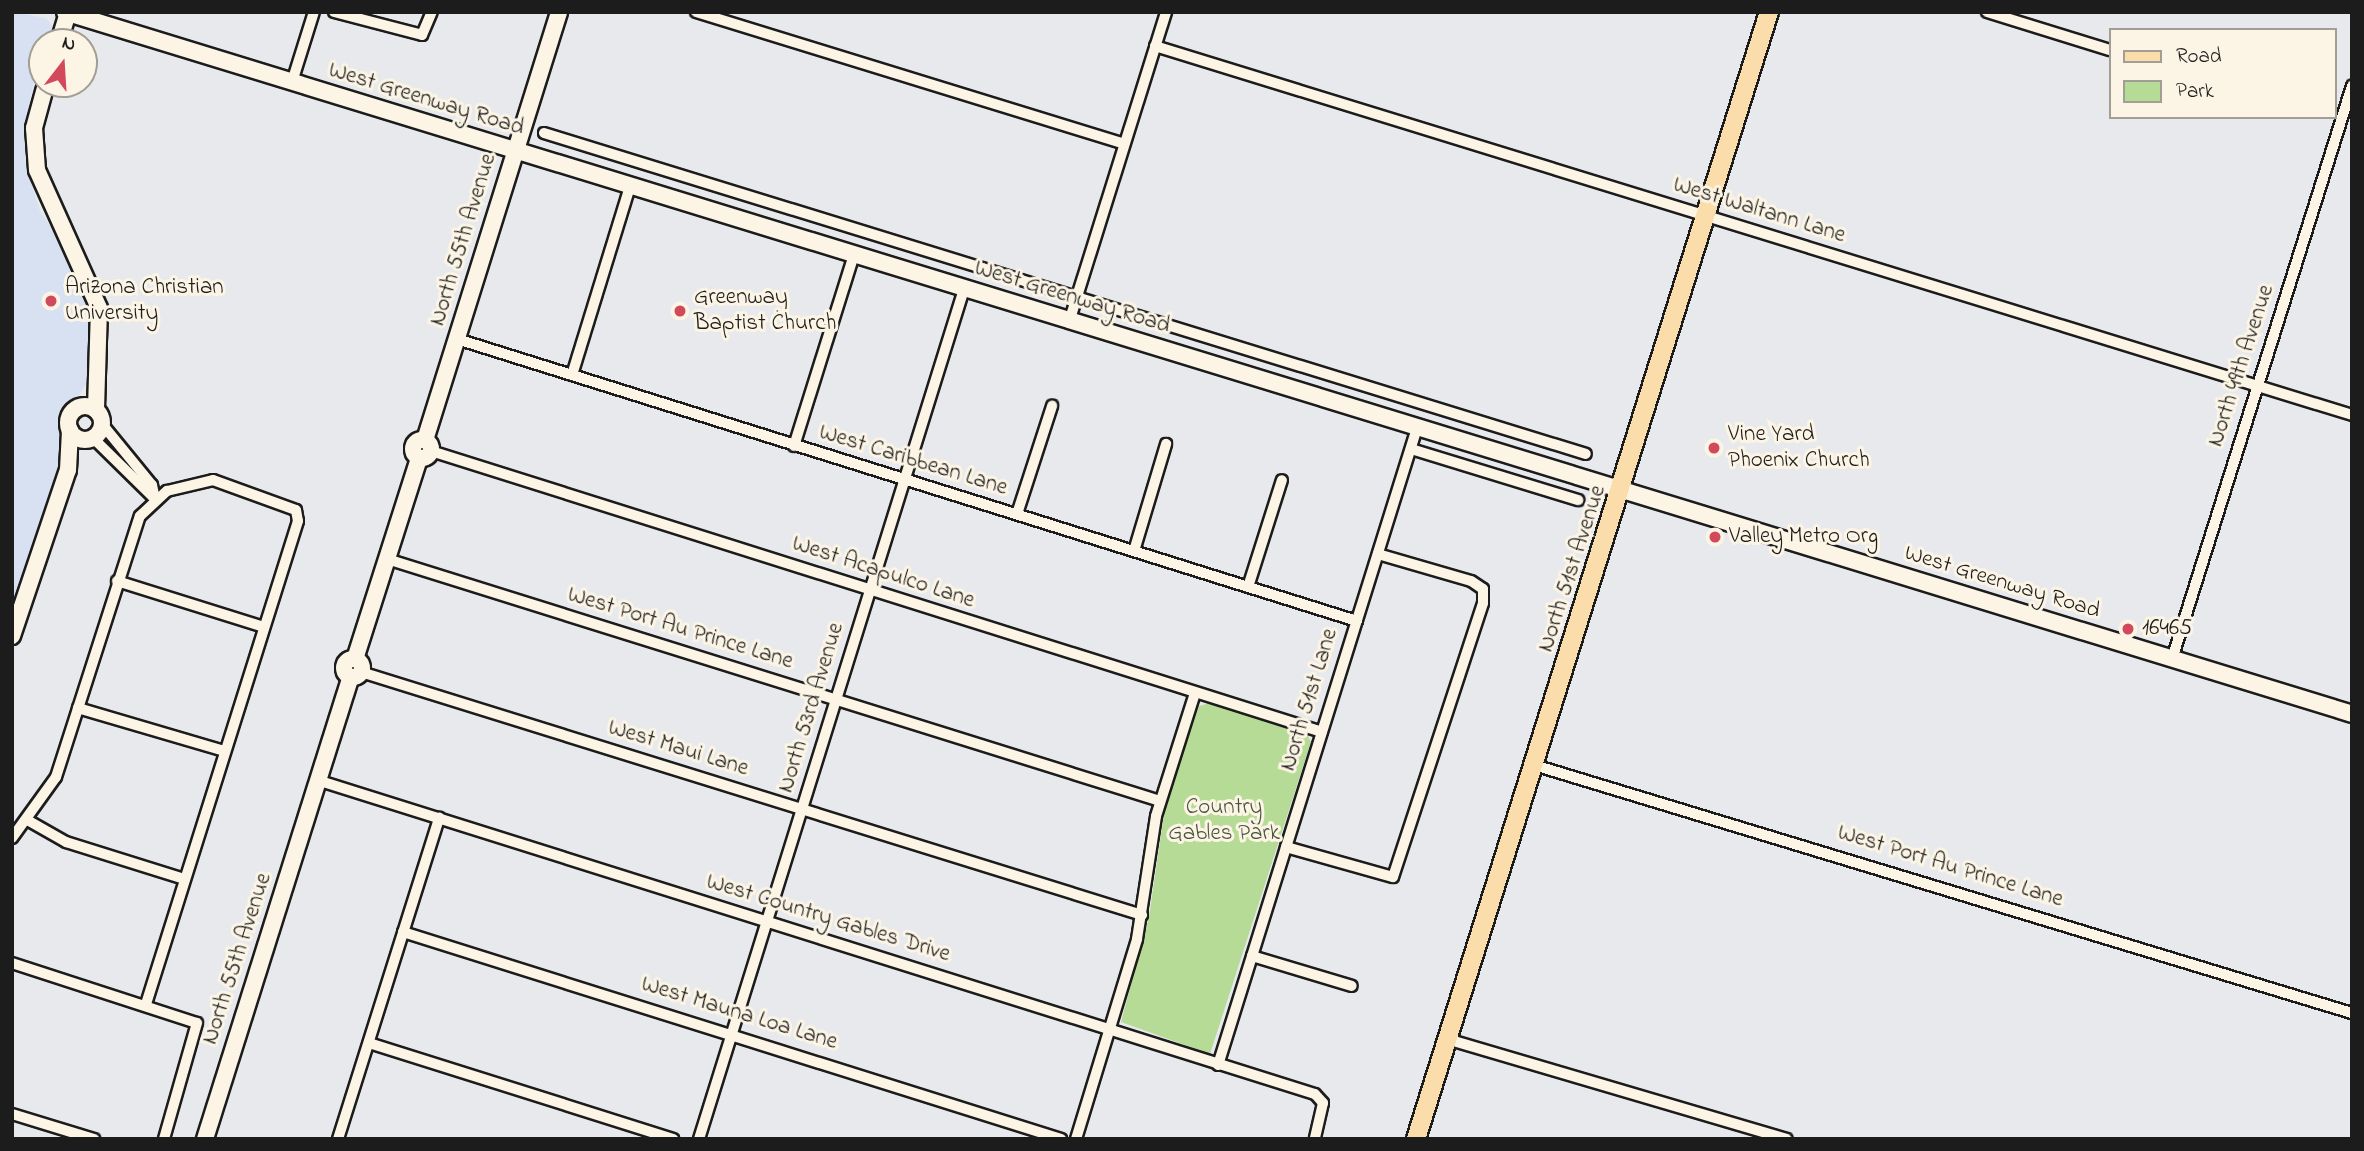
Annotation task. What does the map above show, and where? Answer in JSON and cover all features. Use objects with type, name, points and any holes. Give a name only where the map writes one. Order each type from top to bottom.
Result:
[{"type":"main road","name":"North 55th Avenue","points":[[205,1139],[290,868],[294,838],[356,669],[387,559],[425,450],[559,12]]},
{"type":"main road","name":"North 51st Avenue","points":[[1416,1139],[1623,492],[1769,12]]},
{"type":"main road","name":"West Greenway Road","points":[[67,13],[2352,714]]},
{"type":"main road","points":[[12,636],[68,470],[92,424],[102,339],[93,286],[37,170],[34,128],[43,98]]},
{"type":"main road","points":[[68,470],[70,416],[92,424]]},
{"type":"main road","points":[[70,430],[92,424]]},
{"type":"street","points":[[292,82],[314,12]]},
{"type":"street","points":[[334,12],[422,36],[432,12]]},
{"type":"street","points":[[696,12],[1124,144]]},
{"type":"street","points":[[1069,322],[1166,12]]},
{"type":"street","points":[[1987,12],[2108,49]]},
{"type":"street","name":"West Waltann Lane","points":[[1155,46],[2352,415]]},
{"type":"street","name":"North 49th Avenue","points":[[2172,659],[2352,86]]},
{"type":"street","name":"West Greenway Road","points":[[544,133],[1586,454]]},
{"type":"street","points":[[572,375],[630,186]]},
{"type":"street","points":[[773,230],[780,207]]},
{"type":"street","points":[[794,446],[854,255]]},
{"type":"street","name":"North 53rd Avenue","points":[[699,1139],[964,289]]},
{"type":"street","name":"West Caribbean Lane","points":[[457,339],[1357,621]]},
{"type":"street","points":[[1357,410],[1364,386]]},
{"type":"street","points":[[1017,514],[1052,406]]},
{"type":"street","points":[[92,424],[155,499]]},
{"type":"street","points":[[92,424],[128,466]]},
{"type":"street","name":"North 51st Lane","points":[[1218,1065],[1417,428]]},
{"type":"street","points":[[1133,551],[1166,444]]},
{"type":"street","points":[[1410,449],[1578,500]]},
{"type":"street","name":"West Acapulco Lane","points":[[425,450],[1322,732]]},
{"type":"street","points":[[12,838],[29,821],[56,777],[139,516],[155,499],[191,481],[213,480],[296,510],[264,627],[146,1004]]},
{"type":"street","points":[[1248,587],[1282,480]]},
{"type":"street","points":[[1286,847],[1393,877],[1483,589],[1378,554]]},
{"type":"street","name":"West Port Au Prince Lane","points":[[387,559],[1160,801]]},
{"type":"street","points":[[117,581],[264,627]]},
{"type":"street","name":"West Maui Lane","points":[[356,669],[1142,915]]},
{"type":"street","points":[[1076,1139],[1142,915],[1160,801],[1195,694]]},
{"type":"street","points":[[78,708],[224,751]]},
{"type":"street","name":"West Port Au Prince Lane","points":[[1534,765],[2352,1013]]},
{"type":"street","name":"West Country Gables Drive","points":[[317,780],[1315,1094],[1323,1102],[1315,1139]]},
{"type":"street","points":[[338,1139],[439,818]]},
{"type":"street","points":[[29,821],[66,842],[184,879]]},
{"type":"street","name":"West Mauna Loa Lane","points":[[403,932],[732,1033],[1061,1139]]},
{"type":"street","points":[[1252,956],[1352,986]]},
{"type":"street","points":[[12,962],[197,1023],[164,1139]]},
{"type":"street","points":[[1447,1039],[1787,1139]]},
{"type":"street","points":[[369,1043],[673,1139]]},
{"type":"street","points":[[12,1114],[94,1139]]},
{"type":"shaded area","name":"Arizona Christian University","points":[[12,12],[46,18],[53,27],[28,28],[28,98],[30,98],[25,164],[40,211],[75,265],[92,313],[86,384],[67,415],[65,457],[12,613]]},
{"type":"green space","name":"Country Gables Park","points":[[1210,703],[1307,734],[1311,742],[1210,1054],[1121,1022],[1149,917],[1165,807],[1199,706]]},
{"type":"place","name":"Arizona Christian University","points":[[51,301]]},
{"type":"place","name":"Greenway Baptist Church","points":[[680,311]]},
{"type":"place","name":"Vine Yard Phoenix Church","points":[[1714,448]]},
{"type":"place","name":"Valley Metro Org","points":[[1715,537]]},
{"type":"place","name":"16465","points":[[2128,629]]}]
